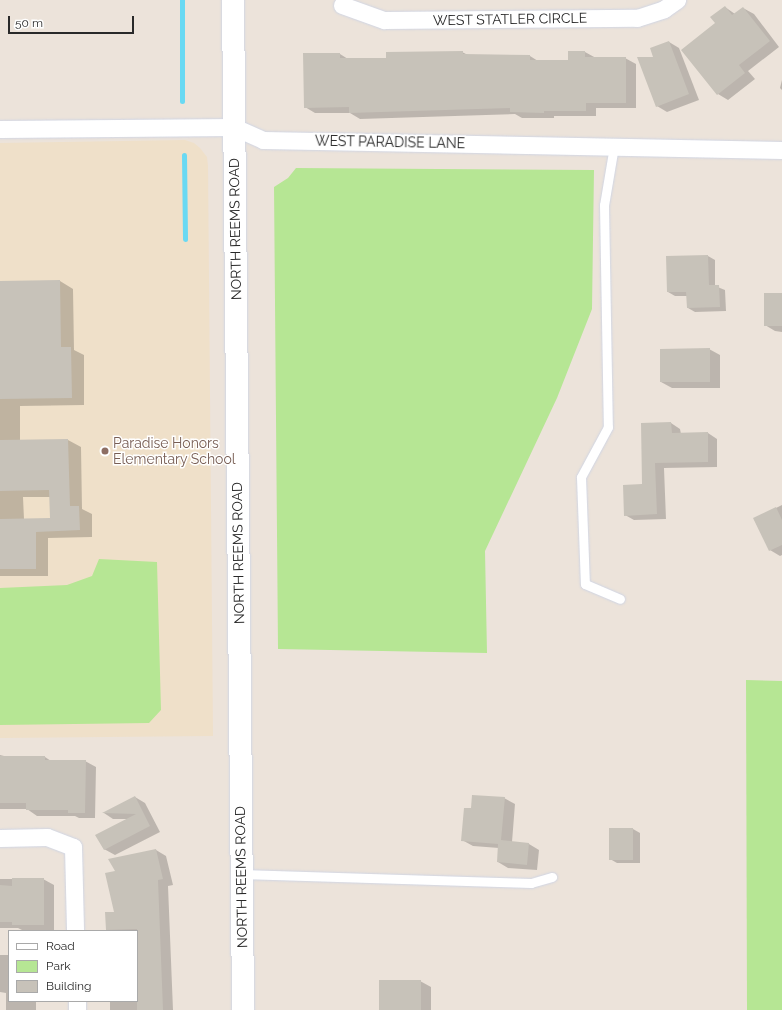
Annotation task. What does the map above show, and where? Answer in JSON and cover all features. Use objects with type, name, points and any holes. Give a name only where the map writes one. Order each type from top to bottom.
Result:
[{"type":"main road","name":"NORTH REEMS ROAD","points":[[233,0],[243,1010]]},
{"type":"street","name":"WEST STATLER CIRCLE","points":[[342,5],[384,20],[636,18],[664,9],[677,0]]},
{"type":"street","name":"WEST PARADISE LANE","points":[[0,129],[234,127],[263,140],[782,150]]},
{"type":"street","points":[[0,838],[47,837],[73,847],[75,930]]},
{"type":"lane","points":[[614,146],[604,205],[608,427],[581,477],[585,584],[620,599]]},
{"type":"lane","points":[[241,874],[531,882],[552,877]]},
{"type":"shaded area","name":"Paradise Honors Elementary School","points":[[185,140],[194,143],[200,148],[207,157],[208,166],[213,736],[0,738],[0,143]]},
{"type":"green space","points":[[296,168],[594,170],[592,309],[557,398],[485,551],[487,653],[278,649],[274,187],[288,178]]},
{"type":"green space","points":[[99,559],[157,562],[161,710],[149,723],[0,725],[0,588],[67,585],[92,576]]},
{"type":"green space","points":[[746,680],[782,681],[782,1010],[747,1010]]},
{"type":"building","points":[[725,6],[732,15],[743,7],[770,41],[739,65],[745,73],[717,95],[681,50],[715,23],[710,17]]},
{"type":"building","points":[[669,41],[689,94],[656,107],[637,57],[653,57],[650,48]]},
{"type":"building","points":[[463,51],[463,54],[530,55],[530,60],[568,60],[568,51],[585,51],[585,57],[626,57],[626,103],[586,103],[586,111],[544,111],[544,113],[510,112],[510,108],[349,113],[349,107],[304,108],[303,53],[340,53],[340,58],[386,58],[386,52]]},
{"type":"building","points":[[708,255],[709,285],[719,285],[720,307],[687,308],[686,292],[667,292],[666,256]]},
{"type":"building","points":[[60,280],[61,347],[71,347],[72,398],[0,399],[0,281]]},
{"type":"building","points":[[764,293],[782,293],[782,326],[764,326]]},
{"type":"building","points":[[710,348],[710,382],[660,382],[660,349]]},
{"type":"building","points":[[671,422],[672,433],[708,432],[708,462],[655,463],[657,514],[624,516],[623,485],[642,484],[641,423]]},
{"type":"building","points":[[68,439],[70,506],[79,506],[80,530],[36,532],[36,569],[0,569],[0,519],[50,518],[49,490],[0,491],[0,440]]},
{"type":"building","points":[[776,507],[782,520],[782,545],[769,551],[753,518]]},
{"type":"building","points":[[0,756],[45,756],[45,760],[86,760],[85,813],[68,813],[68,810],[26,810],[26,803],[0,803]]},
{"type":"building","points":[[472,795],[505,797],[501,840],[529,843],[527,865],[497,862],[498,844],[461,841],[464,808],[471,808]]},
{"type":"building","points":[[135,796],[150,826],[104,850],[95,835],[136,814],[102,813]]},
{"type":"building","points":[[609,828],[633,828],[633,860],[609,860]]},
{"type":"building","points":[[156,849],[163,879],[158,880],[163,1010],[137,1010],[138,930],[106,930],[105,912],[114,912],[105,873],[115,871],[108,859]]},
{"type":"building","points":[[12,878],[44,878],[44,925],[12,925],[12,922],[0,922],[0,885],[12,886]]},
{"type":"building","points":[[379,980],[421,980],[421,1010],[379,1010]]},
{"type":"waterway","points":[[182,0],[182,101]]},
{"type":"waterway","points":[[184,155],[185,239]]},
{"type":"place","name":"Paradise Honors Elementary School","points":[[105,451]]}]
